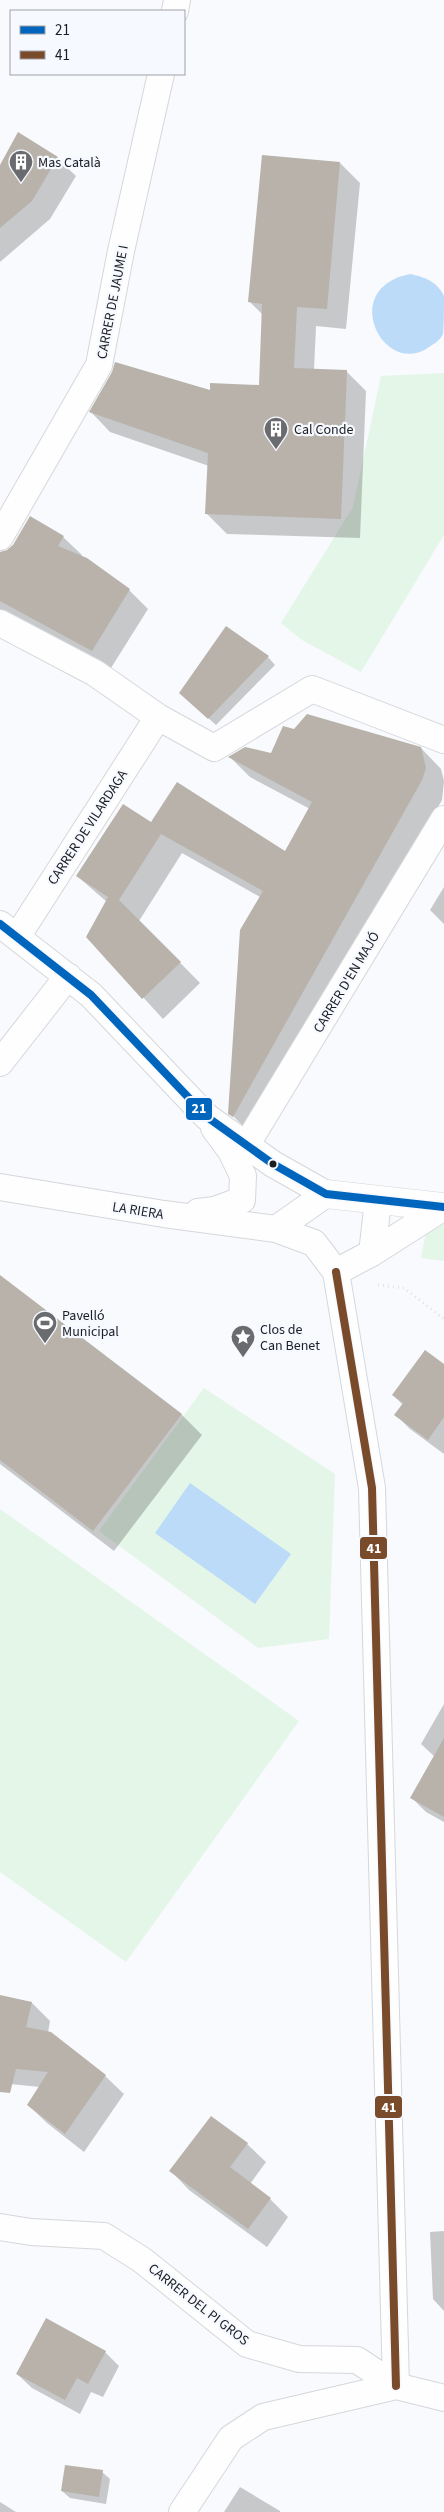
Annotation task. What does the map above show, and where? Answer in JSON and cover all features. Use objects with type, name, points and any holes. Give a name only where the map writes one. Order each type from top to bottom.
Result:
[{"type":"street","name":"CARRER DE JAUME I","points":[[0,537],[99,365],[121,251],[161,75]]},
{"type":"street","points":[[0,623],[95,673],[158,717],[214,748],[312,689],[444,740]]},
{"type":"street","name":"CARRER DE VILARDAGA","points":[[9,930],[158,717]]},
{"type":"street","name":"CARRER D'EN MAJÓ","points":[[247,1144],[444,820]]},
{"type":"street","points":[[9,930],[91,995],[207,1117],[231,1152],[242,1176],[242,1200],[215,1210],[164,1214]]},
{"type":"street","points":[[0,1063],[68,976]]},
{"type":"street","points":[[207,1117],[273,1164],[326,1194],[444,1207]]},
{"type":"street","name":"LA RIERA","points":[[0,1188],[164,1214],[276,1229],[314,1243],[337,1279]]},
{"type":"street","points":[[276,1229],[326,1194]]},
{"type":"street","points":[[372,1253],[378,1201]]},
{"type":"street","points":[[396,2386],[372,1488],[337,1279],[372,1253],[444,1207]]},
{"type":"street","name":"CARRER DEL PI GROS","points":[[0,2227],[31,2232],[104,2236],[142,2260],[247,2344],[299,2359],[356,2360],[396,2386]]},
{"type":"street","points":[[182,2512],[231,2438],[264,2417],[396,2386],[444,2398]]},
{"type":"path","points":[[337,1279],[404,1288],[444,1319]]},
{"type":"green space","points":[[444,373],[444,535],[361,672],[302,640],[281,623],[353,507],[381,376]]},
{"type":"green space","points":[[428,1221],[444,1223],[444,1261],[421,1258]]},
{"type":"green space","points":[[204,1388],[335,1474],[329,1639],[258,1648],[99,1531]]},
{"type":"green space","points":[[0,1509],[299,1721],[126,1962],[0,1872]]},
{"type":"water","points":[[410,274],[425,278],[434,283],[444,296],[444,305],[442,336],[436,343],[426,349],[410,354],[395,350],[383,340],[375,326],[372,311],[376,295],[388,282]]},
{"type":"water","points":[[190,1483],[291,1554],[255,1604],[155,1533]]},
{"type":"building","name":"Mas Català","points":[[18,132],[58,157],[32,201],[0,228],[0,165]]},
{"type":"building","points":[[262,155],[340,162],[327,309],[297,307],[294,368],[347,370],[341,519],[205,514],[208,453],[89,412],[112,372],[115,362],[210,390],[210,383],[259,385],[262,304],[248,302]]},
{"type":"building","points":[[30,516],[64,536],[58,546],[87,558],[130,589],[92,651],[0,601],[0,552],[7,550],[13,545]]},
{"type":"building","points":[[226,626],[269,656],[208,719],[179,693]]},
{"type":"building","points":[[307,714],[421,747],[426,768],[422,780],[233,1117],[228,1114],[240,930],[263,891],[161,834],[119,900],[181,962],[142,999],[86,937],[108,897],[76,876],[123,804],[151,822],[177,782],[285,851],[312,802],[228,757],[245,747],[271,753],[283,726],[294,729]]},
{"type":"building","name":"Pavelló Municipal","points":[[0,1275],[182,1414],[93,1531],[0,1460]]},
{"type":"building","points":[[425,1350],[444,1364],[444,1417],[428,1440],[394,1415],[403,1403],[392,1395]]},
{"type":"building","points":[[444,1738],[444,1817],[410,1798]]},
{"type":"building","points":[[0,1995],[32,2002],[26,2027],[51,2032],[106,2075],[65,2134],[27,2105],[48,2072],[16,2069],[10,2093],[0,2092]]},
{"type":"building","points":[[211,2116],[248,2143],[230,2167],[271,2198],[248,2229],[169,2171]]},
{"type":"building","points":[[46,2318],[106,2351],[88,2384],[77,2378],[65,2400],[16,2374]]},
{"type":"building","points":[[65,2465],[103,2470],[99,2497],[61,2491]]},
{"type":"transit line","name":"21","points":[[0,924],[91,995],[207,1117],[273,1164],[326,1194],[444,1207]]},
{"type":"transit line","name":"41","points":[[336,1272],[372,1488],[396,2386]]},
{"type":"place","name":"Mas Català","points":[[21,183]]},
{"type":"place","name":"Cal Conde","points":[[276,450]]},
{"type":"place","name":"Pavelló Municipal","points":[[45,1344]]},
{"type":"place","name":"Clos de Can Benet","points":[[243,1358]]}]
